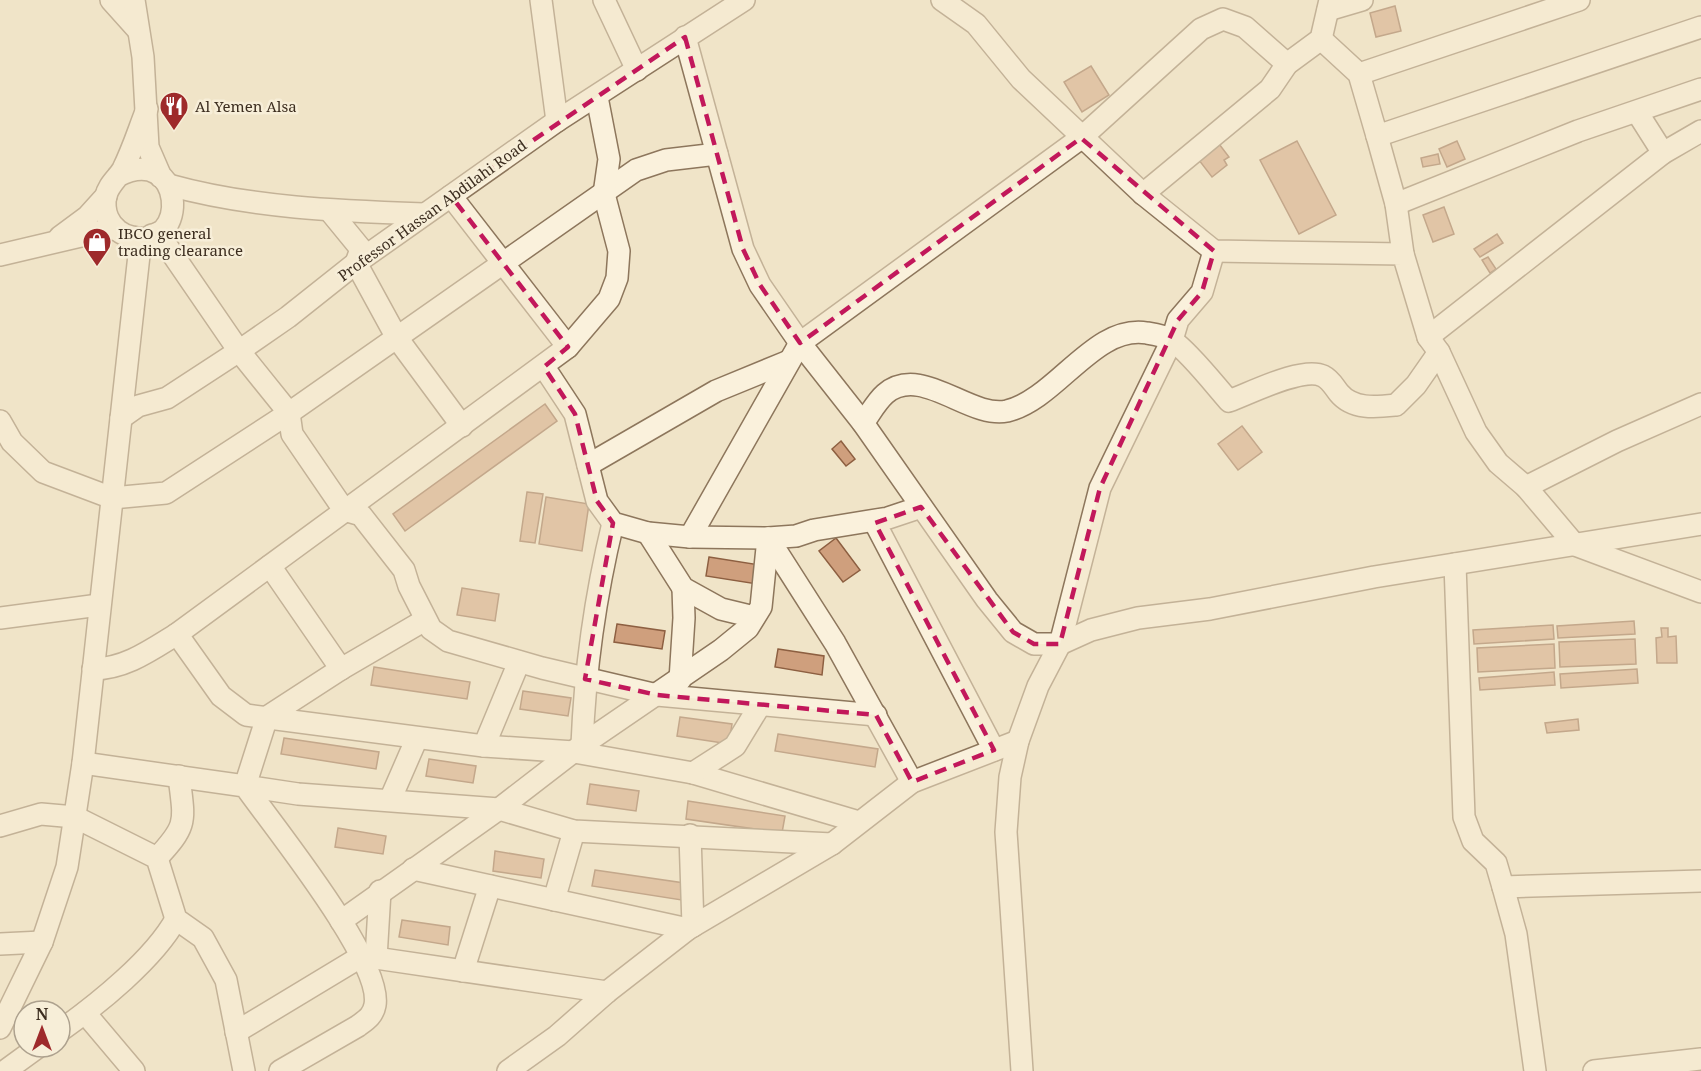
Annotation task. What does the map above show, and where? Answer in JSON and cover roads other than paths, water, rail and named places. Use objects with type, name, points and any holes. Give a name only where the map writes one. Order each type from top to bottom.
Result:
[{"type":"street","points":[[111,0],[137,29]]},
{"type":"street","points":[[134,0],[143,57],[148,147],[165,181],[174,206],[172,217]]},
{"type":"street","points":[[541,0],[557,121]]},
{"type":"street","points":[[604,0],[637,69]]},
{"type":"street","name":"Professor Hassan Abdilahi Road","points":[[121,418],[138,406],[167,398],[239,351],[288,317],[356,263],[557,121],[744,0]]},
{"type":"street","points":[[942,0],[976,24],[1021,79],[1082,138],[1143,194],[1214,251],[1403,254]]},
{"type":"street","points":[[1143,194],[1270,89],[1287,64],[1321,39],[1329,5],[1362,0]]},
{"type":"street","points":[[1359,74],[1579,0]]},
{"type":"street","points":[[588,465],[716,391],[795,352],[1082,138],[1224,10],[1287,64]]},
{"type":"street","points":[[1377,136],[1701,27]]},
{"type":"street","points":[[685,37],[743,249],[795,352],[863,423],[987,600],[1013,632],[1034,644],[1060,644],[1091,630],[1138,618],[1210,609],[1455,564],[1701,524]]},
{"type":"street","points":[[1321,39],[1359,74],[1396,204],[1403,254],[1433,345],[1476,432],[1498,463],[1526,487],[1575,545],[1701,592]]},
{"type":"street","points":[[1396,204],[1500,161],[1701,89]]},
{"type":"street","points":[[93,669],[114,668],[130,662],[177,634],[344,510],[544,367],[568,347],[609,299],[617,278],[619,251],[604,194],[609,159],[597,97]]},
{"type":"street","points":[[55,241],[87,217],[106,196],[132,151],[147,109]]},
{"type":"street","points":[[1637,112],[1663,153]]},
{"type":"street","points":[[863,423],[886,393],[902,387],[927,386],[974,406],[1006,412],[1044,394],[1085,357],[1115,337],[1131,332],[1146,333],[1172,340],[1229,401],[1300,374],[1322,375],[1335,385],[1340,395],[1360,407],[1396,405],[1416,385],[1433,345],[1663,153],[1701,131]]},
{"type":"street","points":[[0,421],[12,442],[43,472],[112,498],[166,493],[289,413],[636,170],[666,160],[717,154]]},
{"type":"street","points":[[118,176],[141,169],[165,181],[226,199],[329,210],[424,214]]},
{"type":"street","points":[[106,196],[108,219],[117,230],[139,271]]},
{"type":"street","points":[[451,196],[568,347]]},
{"type":"street","points":[[0,1028],[42,942],[67,867],[82,763],[139,255],[172,217],[196,205],[226,199]]},
{"type":"street","points":[[329,210],[360,249],[356,263],[397,338],[462,426]]},
{"type":"street","points":[[0,255],[55,241],[117,230],[136,238],[155,234]]},
{"type":"street","points":[[155,234],[239,351],[289,413],[292,434],[344,510],[361,514],[404,570],[409,586],[431,629],[448,641],[519,662],[657,695],[876,715]]},
{"type":"street","points":[[1022,1071],[1006,832],[1010,777],[1017,741],[1038,686],[1060,644],[1100,488],[1172,340],[1178,320],[1202,292],[1214,251]]},
{"type":"street","points":[[690,537],[795,352]]},
{"type":"street","points":[[544,367],[574,414],[597,501],[613,523],[648,533],[690,537],[768,538],[796,536],[814,530],[874,521],[921,507]]},
{"type":"street","points":[[1526,487],[1617,441],[1701,404]]},
{"type":"street","points":[[874,521],[994,750]]},
{"type":"street","points":[[578,749],[598,586],[613,523]]},
{"type":"street","points":[[648,533],[683,588],[722,609],[754,617]]},
{"type":"street","points":[[341,921],[380,891],[499,810],[578,749],[722,650],[748,628],[761,607],[768,538]]},
{"type":"street","points":[[768,538],[835,643],[912,782]]},
{"type":"street","points":[[1455,564],[1464,817],[1473,841],[1496,863],[1503,887],[1516,934],[1535,1071]]},
{"type":"street","points":[[270,566],[341,669]]},
{"type":"street","points":[[680,680],[684,618],[683,588]]},
{"type":"street","points":[[0,618],[99,605]]},
{"type":"street","points":[[245,786],[267,717],[341,669],[425,620]]},
{"type":"street","points":[[177,634],[221,696],[246,715],[484,746],[578,749],[693,773],[859,822]]},
{"type":"street","points":[[484,746],[519,662]]},
{"type":"street","points":[[693,773],[735,746],[760,705]]},
{"type":"street","points":[[390,800],[417,738]]},
{"type":"street","points":[[508,1071],[557,1036],[607,992],[691,928],[832,844],[912,782],[1017,741]]},
{"type":"street","points":[[82,763],[298,794],[499,810],[574,831],[690,835],[832,844]]},
{"type":"street","points":[[157,858],[179,835],[183,816],[179,776]]},
{"type":"street","points":[[245,786],[369,957]]},
{"type":"street","points":[[0,826],[41,814],[75,817],[157,858],[176,919],[202,938],[226,980],[244,1071]]},
{"type":"street","points":[[554,900],[574,831]]},
{"type":"street","points":[[690,835],[691,928]]},
{"type":"street","points":[[412,869],[691,928]]},
{"type":"street","points":[[1503,887],[1701,881]]},
{"type":"street","points":[[463,971],[490,886]]},
{"type":"street","points":[[280,1071],[370,1017],[375,1005],[369,957],[380,891]]},
{"type":"street","points":[[72,1022],[165,940],[176,919]]},
{"type":"street","points":[[0,944],[42,942]]},
{"type":"street","points":[[236,1032],[369,957],[607,992]]},
{"type":"street","points":[[85,1013],[134,1071]]},
{"type":"street","points":[[5,1071],[22,1059]]},
{"type":"street","points":[[1594,1071],[1701,1059]]},
{"type":"place","name":"Al Yemen Alsa","points":[[174,132]]},
{"type":"place","name":"IBCO general trading clearance","points":[[97,268]]}]
